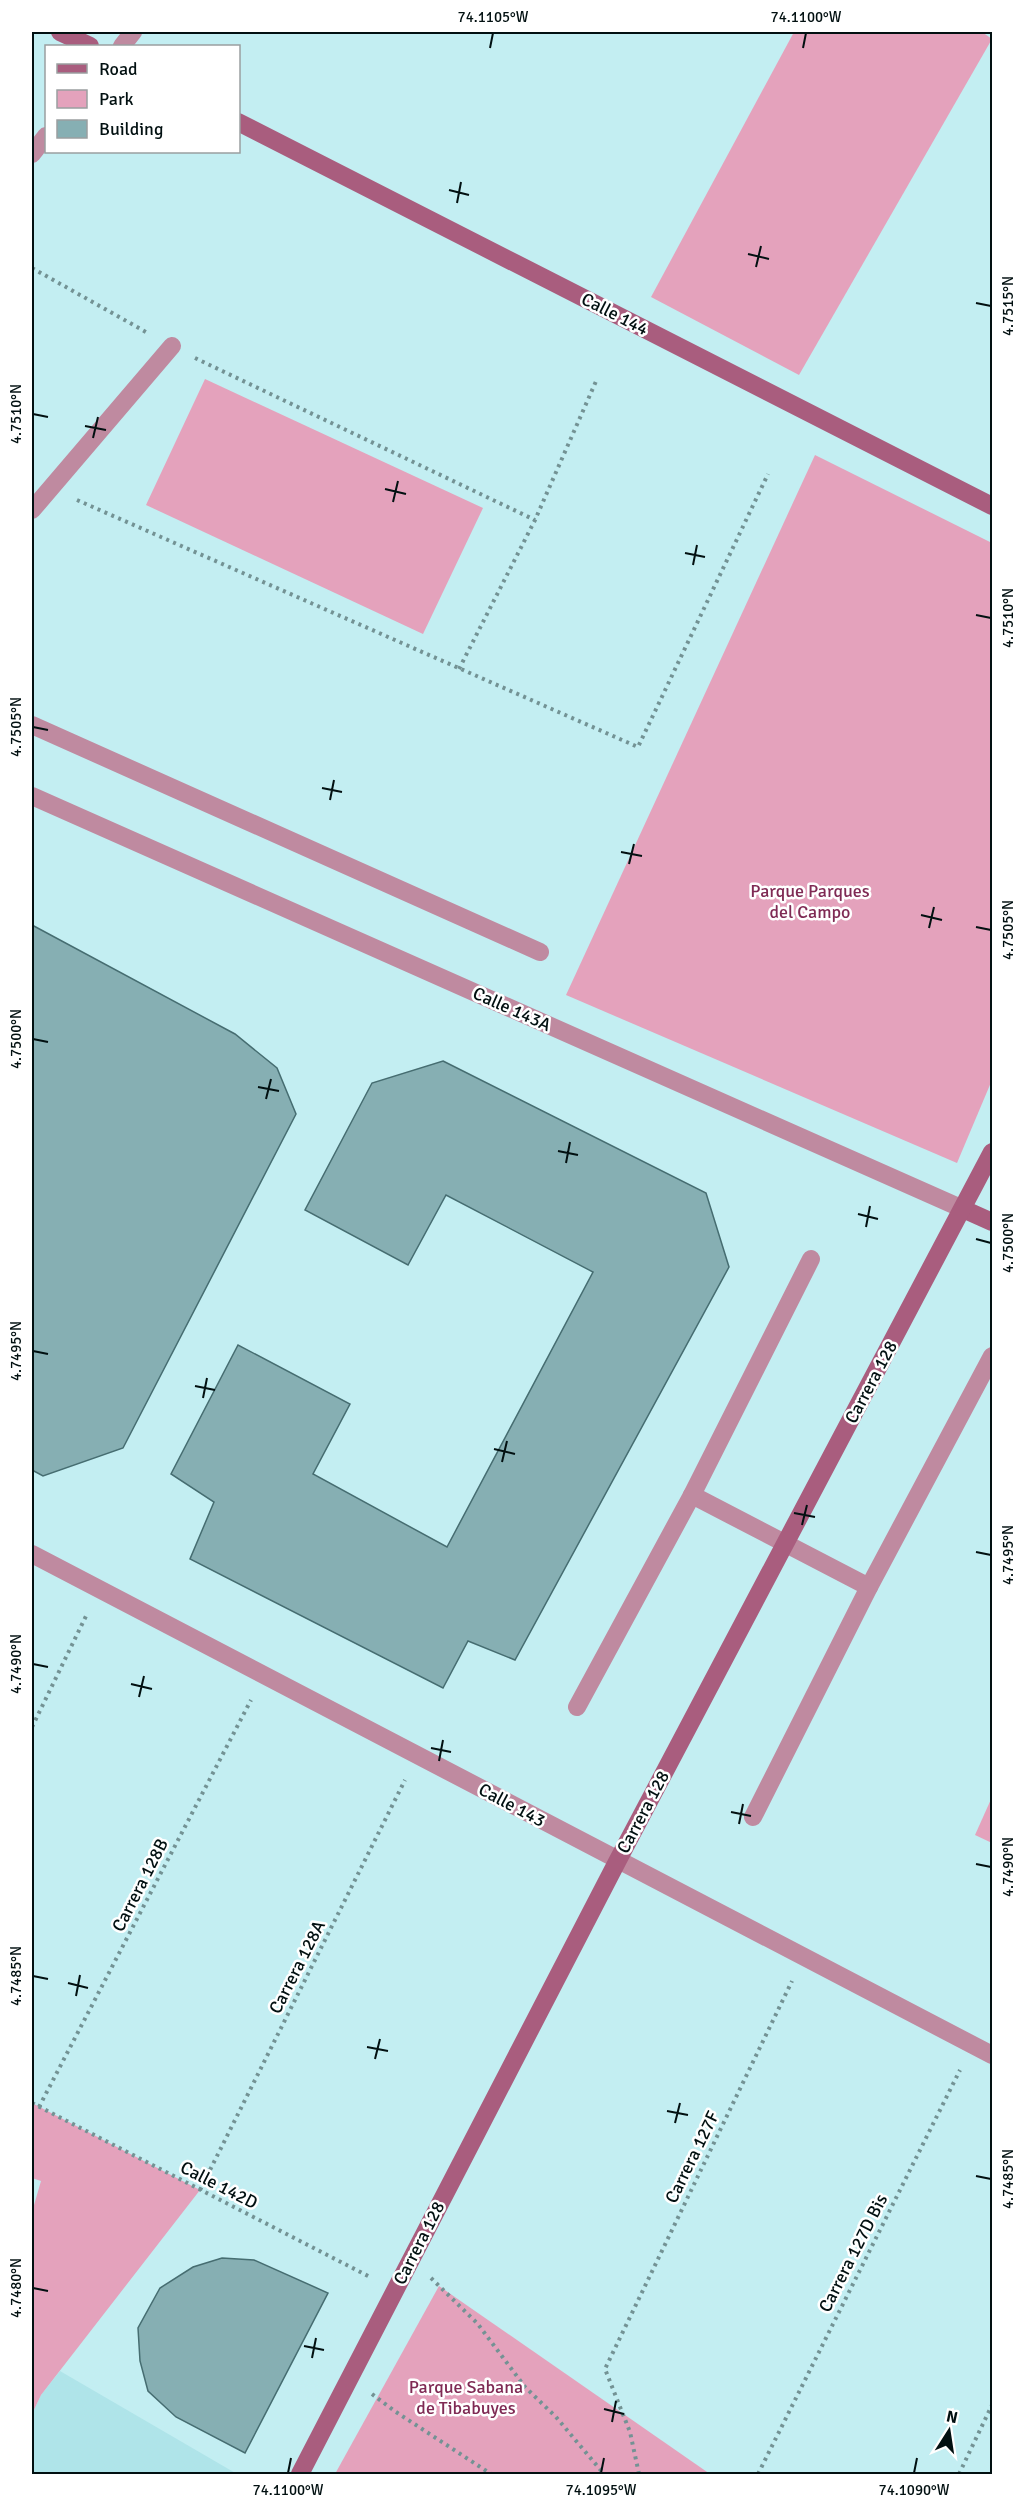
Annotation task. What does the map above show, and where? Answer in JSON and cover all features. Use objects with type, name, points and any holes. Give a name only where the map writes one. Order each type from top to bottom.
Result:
[{"type":"street","points":[[60,32],[88,45]]},
{"type":"street","points":[[123,45],[133,32]]},
{"type":"street","name":"Calle 144","points":[[240,123],[993,506]]},
{"type":"street","points":[[32,154],[45,137]]},
{"type":"street","points":[[32,510],[172,346]]},
{"type":"street","points":[[32,725],[540,952]]},
{"type":"street","name":"Calle 143A","points":[[32,796],[993,1222]]},
{"type":"street","name":"Carrera 128","points":[[300,2475],[618,1860],[993,1152]]},
{"type":"street","points":[[578,1707],[692,1494],[811,1259]]},
{"type":"street","points":[[753,1817],[869,1587],[993,1356]]},
{"type":"street","points":[[692,1494],[869,1587]]},
{"type":"street","name":"Calle 143","points":[[32,1554],[993,2055]]},
{"type":"path","points":[[32,268],[172,346],[535,520]]},
{"type":"path","points":[[459,669],[535,520],[597,379]]},
{"type":"path","points":[[50,487],[638,747],[768,474]]},
{"type":"path","points":[[32,1726],[99,1590]]},
{"type":"path","name":"Carrera 128B","points":[[39,2107],[264,1675]]},
{"type":"path","name":"Carrera 128A","points":[[200,2190],[417,1755]]},
{"type":"path","name":"Carrera 127F","points":[[639,2475],[630,2432],[605,2369],[804,1956]]},
{"type":"path","name":"Carrera 127D Bis","points":[[758,2474],[973,2044]]},
{"type":"path","name":"Calle 142D","points":[[32,2103],[395,2290]]},
{"type":"path","points":[[411,2259],[477,2323],[525,2387],[556,2417],[604,2475]]},
{"type":"path","points":[[350,2377],[396,2412],[491,2475]]},
{"type":"path","points":[[959,2475],[993,2405]]},
{"type":"shaded area","points":[[60,2371],[237,2474],[32,2474],[32,2414],[41,2395]]},
{"type":"green space","points":[[794,32],[982,32],[992,39],[799,375],[651,297]]},
{"type":"green space","points":[[205,379],[483,508],[423,634],[146,505]]},
{"type":"green space","name":"Parque Parques del Campo","points":[[815,455],[992,543],[992,1080],[957,1163],[566,995]]},
{"type":"green space","points":[[992,1797],[992,1843],[975,1835]]},
{"type":"green space","points":[[32,2103],[200,2190],[41,2395],[32,2414],[32,2212],[41,2181],[32,2178]]},
{"type":"green space","name":"Parque Sabana de Tibabuyes","points":[[439,2286],[710,2474],[335,2474]]},
{"type":"building","points":[[32,925],[235,1034],[277,1068],[296,1114],[123,1448],[43,1476],[32,1470]]},
{"type":"building","points":[[443,1061],[706,1193],[729,1267],[515,1660],[468,1641],[443,1688],[190,1559],[214,1502],[171,1474],[238,1345],[350,1404],[313,1474],[447,1547],[593,1272],[446,1195],[408,1265],[305,1210],[372,1083]]},
{"type":"building","points":[[222,2258],[254,2260],[328,2293],[245,2453],[176,2417],[148,2391],[140,2361],[138,2328],[160,2288],[193,2267]]}]
